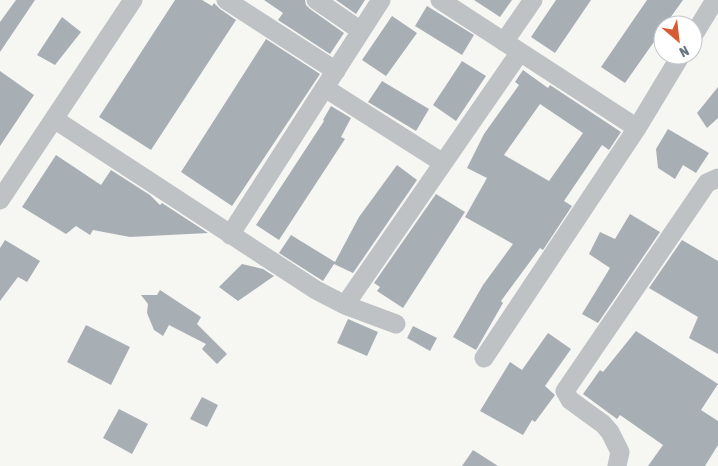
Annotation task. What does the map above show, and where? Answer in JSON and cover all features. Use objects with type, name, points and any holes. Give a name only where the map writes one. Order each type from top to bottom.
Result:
[{"type":"street","points":[[0,200],[133,0]]},
{"type":"street","points":[[226,0],[336,71]]},
{"type":"street","points":[[316,0],[361,31]]},
{"type":"street","points":[[230,235],[381,0]]},
{"type":"street","points":[[440,0],[637,128]]},
{"type":"street","points":[[345,305],[443,163],[512,47],[533,0]]},
{"type":"street","points":[[703,16],[710,2]]},
{"type":"street","points":[[484,358],[637,128],[676,65]]},
{"type":"street","points":[[325,88],[443,163]]},
{"type":"street","points":[[54,119],[316,290],[345,305],[396,324]]},
{"type":"street","points":[[617,466],[620,452],[610,432],[603,424],[577,407],[565,391],[707,182],[718,178]]},
{"type":"building","points":[[16,0],[35,0],[0,52],[0,22]]},
{"type":"building","points":[[175,0],[202,0],[212,6],[214,3],[236,20],[151,150],[99,117]]},
{"type":"building","points":[[264,0],[305,0],[306,5],[310,9],[344,33],[330,54],[278,20],[283,13]]},
{"type":"building","points":[[336,0],[365,0],[356,14]]},
{"type":"building","points":[[474,0],[512,0],[500,17]]},
{"type":"building","points":[[556,0],[591,0],[555,53],[531,37]]},
{"type":"building","points":[[647,0],[683,0],[672,15],[653,15],[653,43],[625,83],[601,67]]},
{"type":"building","points":[[427,6],[474,35],[462,55],[415,26]]},
{"type":"building","points":[[392,16],[417,33],[386,76],[362,60]]},
{"type":"building","points":[[62,17],[81,32],[55,65],[37,55]]},
{"type":"building","points":[[266,39],[320,74],[232,206],[181,172]]},
{"type":"building","points":[[462,61],[486,76],[456,121],[433,105]]},
{"type":"building","points":[[523,70],[548,88],[550,85],[621,132],[609,150],[602,145],[564,201],[572,206],[543,250],[540,248],[501,301],[503,303],[476,350],[453,337],[483,285],[513,244],[465,217],[487,178],[467,168],[484,134],[519,85],[515,82]],"holes":[[[540,104],[583,133],[549,181],[504,155]]]},
{"type":"building","points":[[0,71],[34,95],[0,146]]},
{"type":"building","points":[[382,81],[429,109],[416,131],[368,102]]},
{"type":"building","points":[[718,87],[718,118],[707,128],[697,113]]},
{"type":"building","points":[[331,106],[351,118],[341,137],[345,139],[279,240],[256,225],[324,121]]},
{"type":"building","points":[[668,129],[709,153],[696,173],[683,165],[675,179],[658,168],[656,149]]},
{"type":"building","points":[[56,155],[101,185],[111,170],[150,195],[160,205],[162,203],[208,233],[130,237],[93,230],[90,235],[76,226],[66,234],[22,207]]},
{"type":"building","points":[[397,165],[417,180],[353,273],[334,264],[323,281],[279,253],[291,235],[335,262],[359,217]]},
{"type":"building","points":[[436,194],[465,212],[403,308],[377,291],[380,287],[374,283]]},
{"type":"building","points":[[630,214],[660,232],[598,323],[582,314],[610,268],[589,254],[600,232],[615,239]]},
{"type":"building","points":[[5,240],[40,261],[27,282],[18,277],[0,301],[0,248]]},
{"type":"building","points":[[682,240],[718,261],[718,354],[689,338],[698,317],[649,288]]},
{"type":"building","points":[[242,264],[263,269],[274,276],[238,301],[219,287]]},
{"type":"building","points":[[160,290],[201,317],[197,324],[227,354],[217,364],[202,349],[206,344],[169,325],[163,336],[154,330],[147,313],[148,304],[141,295],[157,295]]},
{"type":"building","points":[[348,319],[378,332],[367,356],[337,343]]},
{"type":"building","points":[[86,325],[130,347],[111,385],[67,362]]},
{"type":"building","points":[[413,326],[437,338],[430,351],[407,338]]},
{"type":"building","points":[[636,331],[718,384],[701,410],[718,421],[718,445],[705,466],[648,466],[663,445],[620,415],[617,419],[583,394],[600,370],[603,372]]},
{"type":"building","points":[[548,333],[571,349],[545,386],[555,395],[535,422],[532,420],[523,435],[480,411],[510,362],[522,370]]},
{"type":"building","points":[[202,397],[218,405],[207,427],[190,419]]},
{"type":"building","points":[[119,409],[148,424],[132,454],[103,438]]},
{"type":"building","points":[[473,450],[498,466],[462,466]]}]
